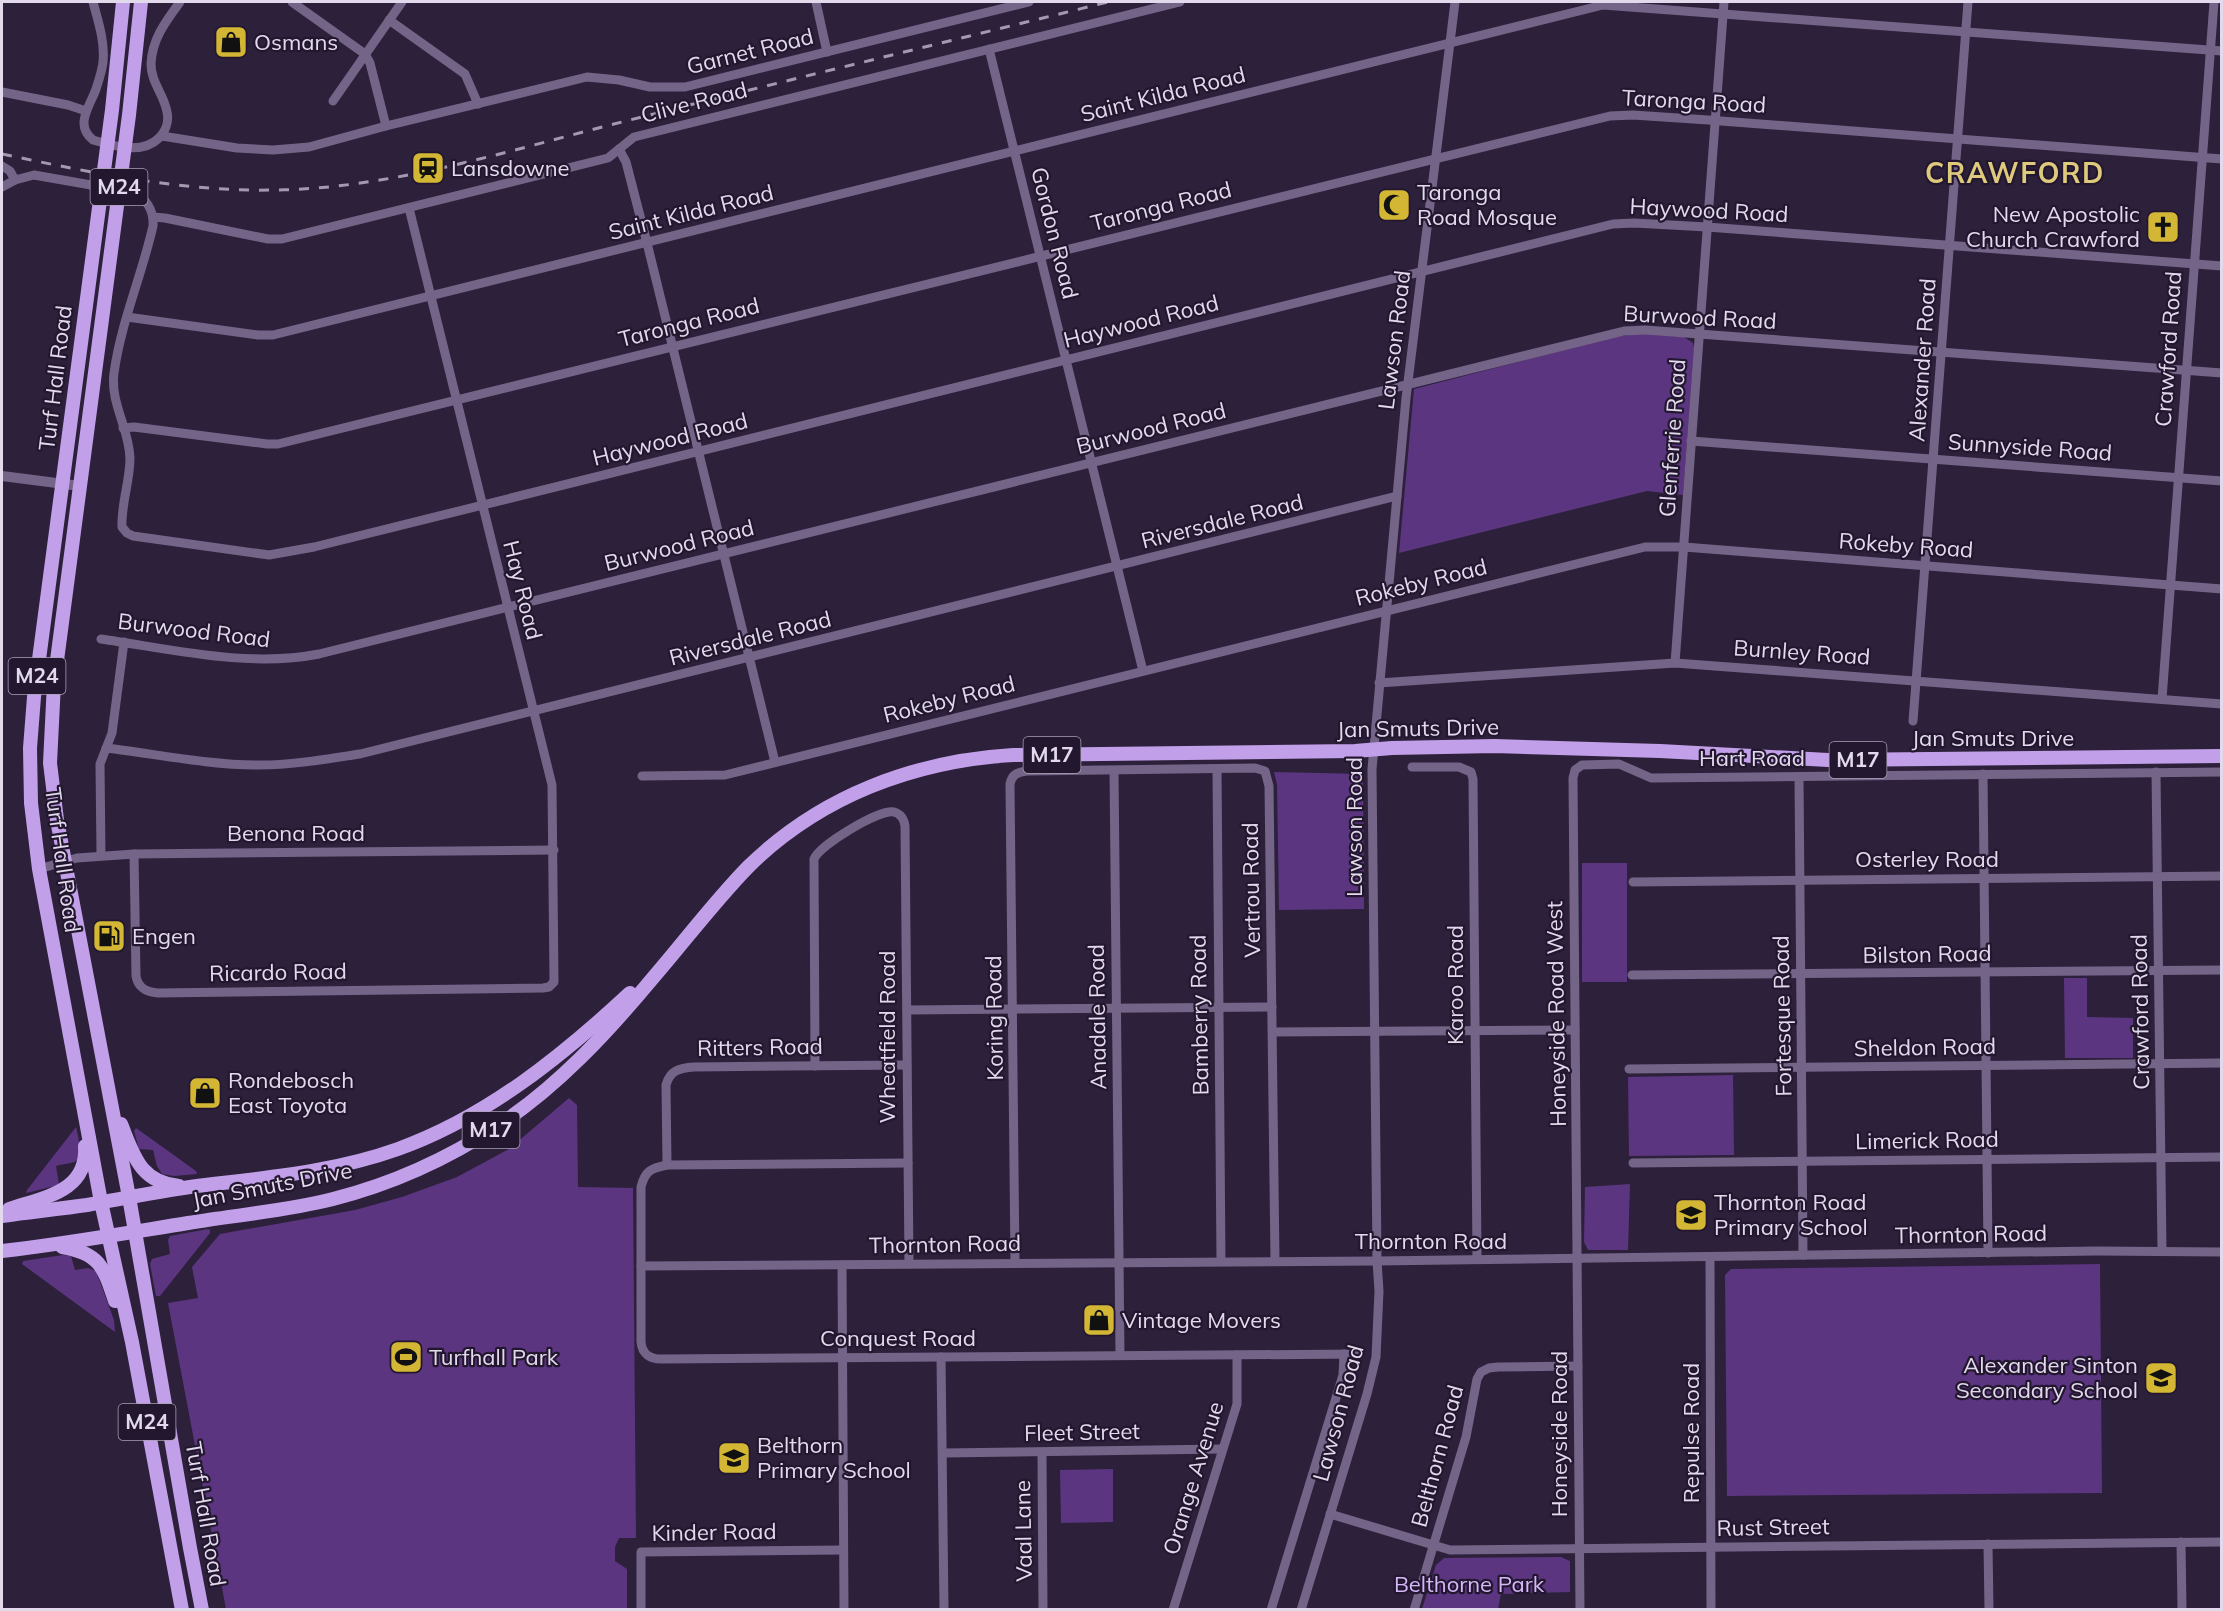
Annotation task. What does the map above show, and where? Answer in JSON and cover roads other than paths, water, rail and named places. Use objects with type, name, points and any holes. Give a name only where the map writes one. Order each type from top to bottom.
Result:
[{"type":"main road","name":"Turf Hall Road","points":[[141,2],[54,683],[51,740],[53,791],[129,1197],[202,1610]]},
{"type":"main road","name":"Turf Hall Road","points":[[122,8],[112,110],[31,726],[31,803],[39,869],[101,1202],[132,1342],[182,1610]]},
{"type":"main road","name":"Jan Smuts Drive","points":[[2,1251],[330,1199],[397,1178],[450,1154],[514,1114],[559,1078],[617,1019],[750,866],[776,843],[832,804],[900,774],[945,763],[996,756],[1495,746],[1828,760],[2222,756]]},
{"type":"main road","name":"Jan Smuts Drive","points":[[2,1216],[189,1187],[301,1174],[399,1148],[438,1131],[543,1068],[606,1015],[679,945]]},
{"type":"main road","points":[[108,1091],[139,1167],[152,1178],[169,1185],[189,1187]]},
{"type":"main road","points":[[2,1211],[54,1194],[70,1186],[76,1179],[86,1160],[84,1110]]},
{"type":"main road","points":[[49,1245],[81,1251],[99,1263],[106,1274],[121,1319],[132,1342]]},
{"type":"street","points":[[93,2],[103,41],[103,60],[96,90],[86,111],[84,128],[90,138],[97,141],[137,148],[150,145],[162,136],[167,123],[167,111],[153,82],[152,55],[158,33],[180,2]]},
{"type":"street","points":[[292,2],[366,54],[386,126]]},
{"type":"street","points":[[333,101],[402,2]]},
{"type":"street","points":[[816,2],[827,52]]},
{"type":"street","name":"Garnet Road","points":[[162,136],[237,148],[273,150],[319,146],[386,126],[588,77],[650,87],[685,87],[1029,2]]},
{"type":"street","name":"Clive Road","points":[[153,217],[275,240],[608,158],[634,137],[1180,2]]},
{"type":"street","name":"Lawson Road","points":[[1301,1610],[1367,1394],[1376,1357],[1379,1291],[1374,1032],[1373,749],[1407,383],[1455,2]]},
{"type":"street","name":"Glenferrie Road","points":[[1675,663],[1724,2]]},
{"type":"street","name":"Alexander Road","points":[[1913,721],[1968,2]]},
{"type":"street","name":"Crawford Road","points":[[2162,699],[2214,2]]},
{"type":"street","name":"Saint Kilda Road","points":[[127,317],[267,336],[1603,5],[2222,51]]},
{"type":"street","points":[[389,20],[465,74],[478,104]]},
{"type":"street","name":"Gordon Road","points":[[989,49],[1143,671]]},
{"type":"street","points":[[2,92],[86,111]]},
{"type":"street","name":"Taronga Road","points":[[123,428],[134,427],[274,444],[1610,116],[1633,115],[2222,159]]},
{"type":"street","points":[[620,148],[628,169],[647,243],[775,762]]},
{"type":"street","points":[[2,166],[10,171],[15,180]]},
{"type":"street","points":[[2,187],[15,180],[34,175],[131,192],[147,202],[153,217],[149,243],[127,317],[113,381],[115,404],[123,428]]},
{"type":"street","name":"Hay Road","points":[[409,208],[552,784],[555,978],[552,986]]},
{"type":"street","name":"Haywood Road","points":[[123,428],[130,458],[123,529],[130,535],[269,555],[314,547],[1613,224],[1707,227],[2222,266]]},
{"type":"street","name":"Burwood Road","points":[[101,639],[247,659],[296,658],[1624,331],[1699,334],[2222,373]]},
{"type":"street","name":"Sunnyside Road","points":[[1691,441],[2222,481]]},
{"type":"street","points":[[2,476],[80,486]]},
{"type":"street","name":"Riversdale Road","points":[[106,748],[234,764],[283,764],[360,754],[1397,496]]},
{"type":"street","name":"Rokeby Road","points":[[642,776],[717,776],[1645,547],[1684,547],[2222,588]]},
{"type":"street","points":[[101,855],[100,764],[112,733],[124,642]]},
{"type":"street","name":"Burnley Road","points":[[1379,683],[1675,663],[2222,704]]},
{"type":"street","name":"Hart Road","points":[[1575,770],[1582,765],[1619,764],[1651,778],[2222,772]]},
{"type":"street","name":"Karoo Road","points":[[1412,767],[1459,767],[1471,772],[1473,779],[1477,1259]]},
{"type":"street","name":"Vertrou Road","points":[[1015,774],[1027,771],[1217,769],[1265,771],[1269,780],[1275,1261]]},
{"type":"street","name":"Bamberry Road","points":[[1217,769],[1221,1261]]},
{"type":"street","name":"Honeyside Road West","points":[[1575,770],[1573,778],[1578,1259]]},
{"type":"street","name":"Anadale Road","points":[[1114,771],[1120,1355]]},
{"type":"street","name":"Crawford Road","points":[[2157,772],[2162,1251]]},
{"type":"street","name":"Koring Road","points":[[1015,774],[1011,784],[1015,1263]]},
{"type":"street","points":[[1983,774],[1988,1253]]},
{"type":"street","name":"Fortesque Road","points":[[1799,777],[1803,1255]]},
{"type":"street","name":"Wheatfield Road","points":[[815,1066],[814,859],[822,848],[842,834],[879,815],[889,812],[896,813],[903,818],[905,826],[909,1264]]},
{"type":"street","name":"Benona Road","points":[[39,869],[66,861],[101,855],[554,850]]},
{"type":"street","name":"Ricardo Road","points":[[134,854],[136,975],[141,987],[147,991],[169,993],[543,988],[552,986]]},
{"type":"street","name":"Osterley Road","points":[[1632,882],[2222,876]]},
{"type":"street","name":"Bilston Road","points":[[1632,975],[2222,970]]},
{"type":"street","points":[[907,1010],[1272,1007]]},
{"type":"street","points":[[1273,1032],[1575,1030]]},
{"type":"street","name":"Sheldon Road","points":[[1629,1069],[2222,1064]]},
{"type":"street","name":"Ritters Road","points":[[667,1165],[666,1085],[673,1072],[694,1067],[907,1065]]},
{"type":"street","name":"Limerick Road","points":[[1633,1163],[2222,1157]]},
{"type":"street","points":[[667,1165],[908,1163]]},
{"type":"street","name":"Conquest Road","points":[[667,1165],[651,1168],[643,1178],[641,1187],[641,1342],[644,1351],[650,1357],[661,1359],[1359,1354]]},
{"type":"street","name":"Thornton Road","points":[[642,1266],[2222,1252]]},
{"type":"street","name":"Repulse Road","points":[[1710,1257],[1711,1610]]},
{"type":"street","name":"Honeyside Road","points":[[1578,1259],[1580,1610]]},
{"type":"street","points":[[842,1265],[844,1610]]},
{"type":"street","points":[[1270,1610],[1343,1375],[1344,1354]]},
{"type":"street","name":"Orange Avenue","points":[[1173,1610],[1238,1397],[1237,1355]]},
{"type":"street","points":[[941,1357],[944,1610]]},
{"type":"street","name":"Belthorn Road","points":[[1413,1610],[1466,1437],[1477,1379],[1481,1372],[1488,1368],[1498,1367],[1578,1366]]},
{"type":"street","name":"Fleet Street","points":[[943,1453],[1222,1449]]},
{"type":"street","name":"Vaal Lane","points":[[1042,1453],[1043,1610]]},
{"type":"street","name":"Rust Street","points":[[1330,1515],[1433,1547],[1462,1550],[2222,1542]]},
{"type":"street","points":[[2181,1542],[2182,1610]]},
{"type":"street","points":[[1988,1544],[1989,1610]]},
{"type":"street","name":"Kinder Road","points":[[641,1610],[641,1552],[843,1550]]},
{"type":"railway","points":[[2,154],[138,180],[207,188],[277,190],[321,188],[365,182],[451,166],[1108,2]]},
{"type":"place","name":"Osmans","points":[[231,42]]},
{"type":"place","name":"Lansdowne","points":[[428,168]]},
{"type":"place","name":"Taronga Road Mosque","points":[[1394,205]]},
{"type":"place","name":"New Apostolic Church Crawford","points":[[2163,227]]},
{"type":"place","name":"Engen","points":[[109,936]]},
{"type":"place","name":"Rondebosch East Toyota","points":[[205,1093]]},
{"type":"place","name":"Thornton Road Primary School","points":[[1691,1215]]},
{"type":"place","name":"Vintage Movers","points":[[1099,1320]]},
{"type":"place","name":"Turfhall Park","points":[[406,1357]]},
{"type":"place","name":"Alexander Sinton Secondary School","points":[[2161,1378]]},
{"type":"place","name":"Belthorn Primary School","points":[[734,1458]]},
{"type":"district","name":"CRAWFORD","points":[[2015,173]]},
{"type":"park label","name":"Belthorne Park","points":[[1469,1584]]}]
